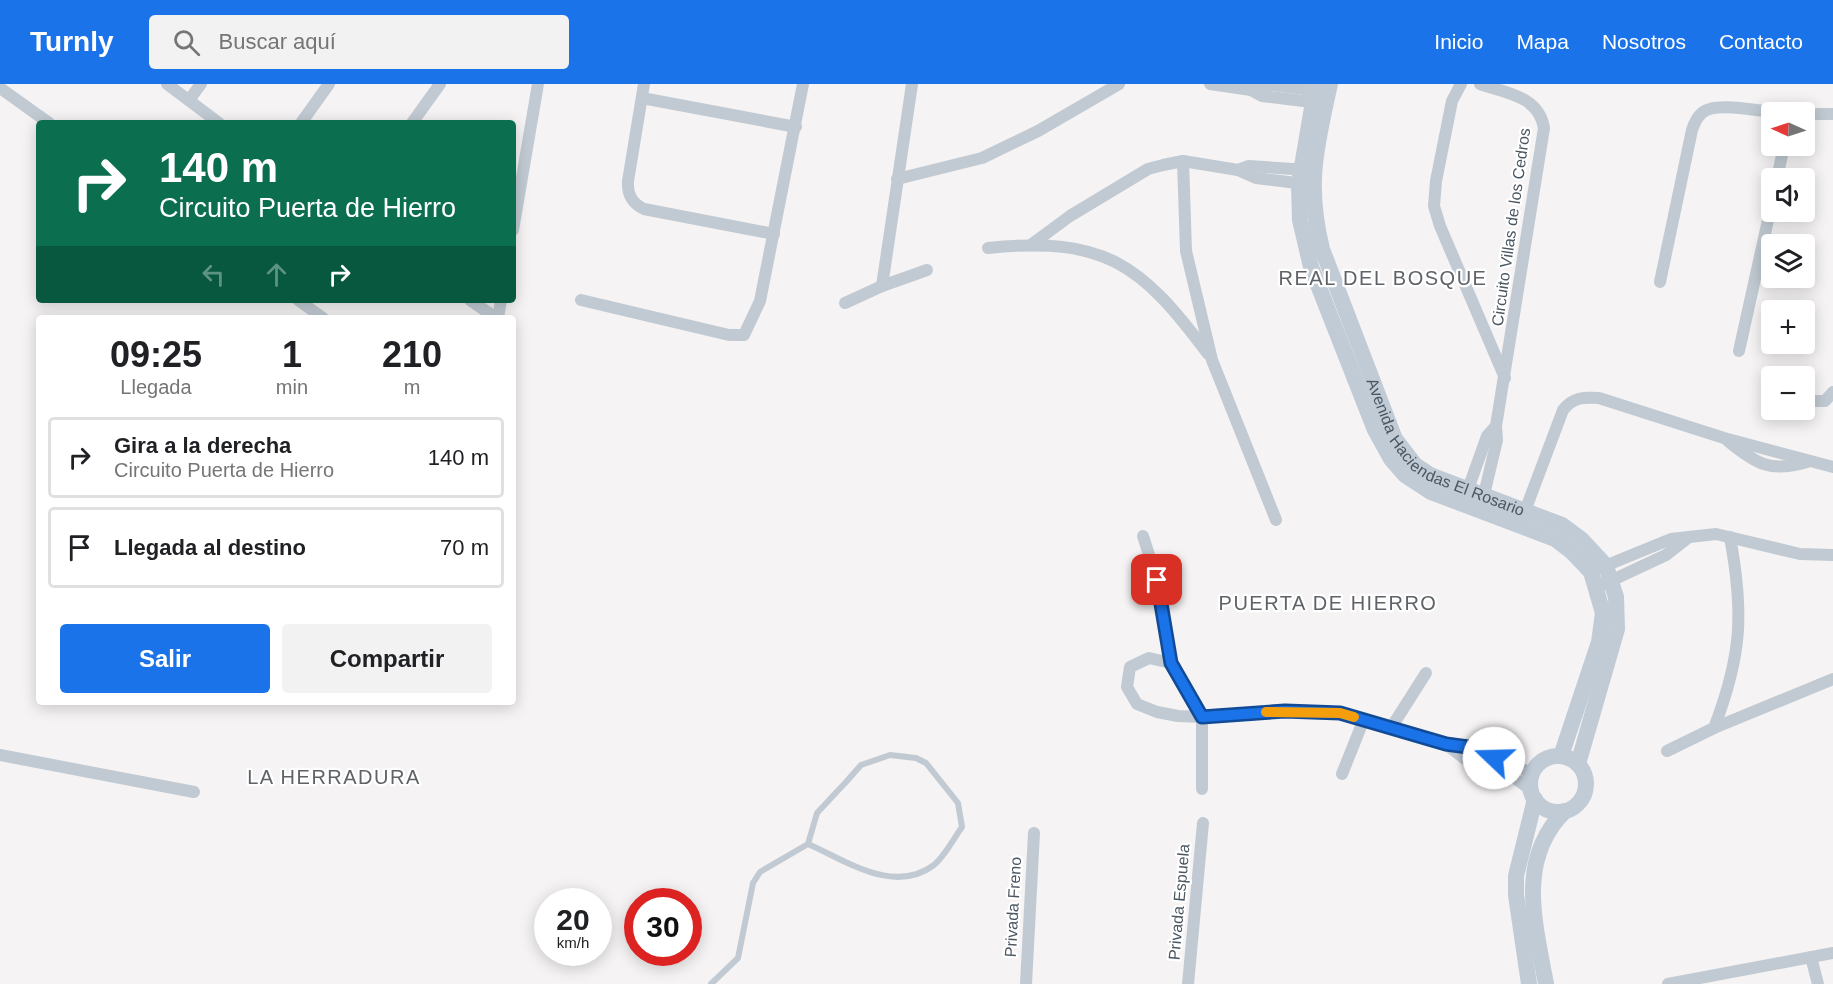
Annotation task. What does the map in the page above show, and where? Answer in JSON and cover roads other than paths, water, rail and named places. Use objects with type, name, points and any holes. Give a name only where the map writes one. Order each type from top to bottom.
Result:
[{"type":"street","points":[[167,84],[215,120]]},
{"type":"street","points":[[189,100],[201,84]]},
{"type":"street","points":[[303,120],[329,84]]},
{"type":"street","points":[[414,120],[440,84]]},
{"type":"street","points":[[516,212],[538,84]]},
{"type":"street","points":[[644,84],[628,181],[630,197],[644,209],[774,234]]},
{"type":"street","points":[[581,300],[729,335],[744,335],[760,301],[803,84]]},
{"type":"street","points":[[882,286],[912,84]]},
{"type":"street","points":[[897,179],[991,154],[1119,84]]},
{"type":"street","points":[[1210,84],[1251,90],[1270,85],[1321,93]]},
{"type":"street","name":"Circuito Villas de los Cedros","points":[[1461,84],[1452,101],[1434,206],[1440,226],[1505,380]]},
{"type":"street","name":"Circuito Villas de los Cedros","points":[[1479,84],[1518,96],[1531,104],[1538,109],[1544,128],[1496,426],[1497,440],[1482,503]]},
{"type":"street","points":[[0,88],[45,120]]},
{"type":"street","name":"Avenida Haciendas El Rosario","points":[[1321,93],[1300,220],[1311,267],[1376,430],[1391,459],[1417,485],[1465,496],[1523,517],[1601,576]]},
{"type":"street","points":[[642,98],[796,127]]},
{"type":"street","points":[[1660,282],[1692,130],[1697,119],[1703,111],[1718,107],[1761,111]]},
{"type":"street","points":[[1815,114],[1833,114]]},
{"type":"street","points":[[1183,161],[1186,250],[1212,360],[1276,520]]},
{"type":"street","points":[[1032,244],[1070,216],[1148,169],[1183,161],[1238,170],[1249,166],[1306,177]]},
{"type":"street","points":[[1739,351],[1768,222]]},
{"type":"street","points":[[988,248],[1032,244],[1092,252],[1129,268],[1173,308],[1212,360]]},
{"type":"street","points":[[845,303],[882,286],[927,270]]},
{"type":"street","points":[[302,303],[319,315]]},
{"type":"street","points":[[474,303],[492,315]]},
{"type":"street","points":[[1815,400],[1825,400],[1833,392]]},
{"type":"street","points":[[1523,517],[1559,417],[1568,404],[1575,399],[1599,398],[1724,438],[1833,467]]},
{"type":"street","name":"Circuito Villas de los Cedros","points":[[1465,496],[1486,436],[1496,426]]},
{"type":"street","points":[[1601,576],[1666,555],[1689,537],[1716,534],[1800,554],[1833,555]]},
{"type":"street","points":[[1143,536],[1157,580],[1171,663],[1202,717],[1202,789]]},
{"type":"street","points":[[1714,728],[1728,691],[1736,658],[1740,616],[1730,537]]},
{"type":"street","points":[[1562,756],[1603,626],[1601,576]]},
{"type":"street","points":[[1578,764],[1617,628],[1616,597],[1601,576]]},
{"type":"street","points":[[1171,663],[1149,658],[1130,667],[1126,679],[1130,697],[1137,704],[1156,712],[1202,717],[1285,711],[1340,713],[1446,744],[1468,747],[1533,787],[1548,810],[1565,811]]},
{"type":"street","points":[[1391,728],[1426,673]]},
{"type":"street","points":[[1667,751],[1714,728],[1833,680]]},
{"type":"street","points":[[1342,774],[1364,720]]},
{"type":"street","points":[[0,755],[194,792]]},
{"type":"street","points":[[1529,984],[1517,904],[1516,876],[1533,787],[1544,759],[1562,756],[1578,764],[1586,781],[1585,791],[1574,806],[1565,811],[1549,829],[1539,847],[1532,876],[1531,898],[1546,984]]},
{"type":"street","name":"Privada Espuela","points":[[1188,984],[1203,823]]},
{"type":"street","name":"Privada Freno","points":[[1026,984],[1034,833]]},
{"type":"street","points":[[1668,984],[1833,953]]},
{"type":"street","points":[[1811,957],[1818,984]]},
{"type":"lane","points":[[711,984],[738,958],[753,883],[760,872],[808,844],[817,813],[861,765],[890,755],[916,758],[926,763],[948,789],[961,814],[962,827],[935,864],[906,878],[882,876],[808,844]]},
{"type":"district","name":"REAL DEL BOSQUE","points":[[1383,278]]},
{"type":"district","name":"PUERTA DE HIERRO","points":[[1328,603]]},
{"type":"district","name":"LA HERRADURA","points":[[334,777]]}]
